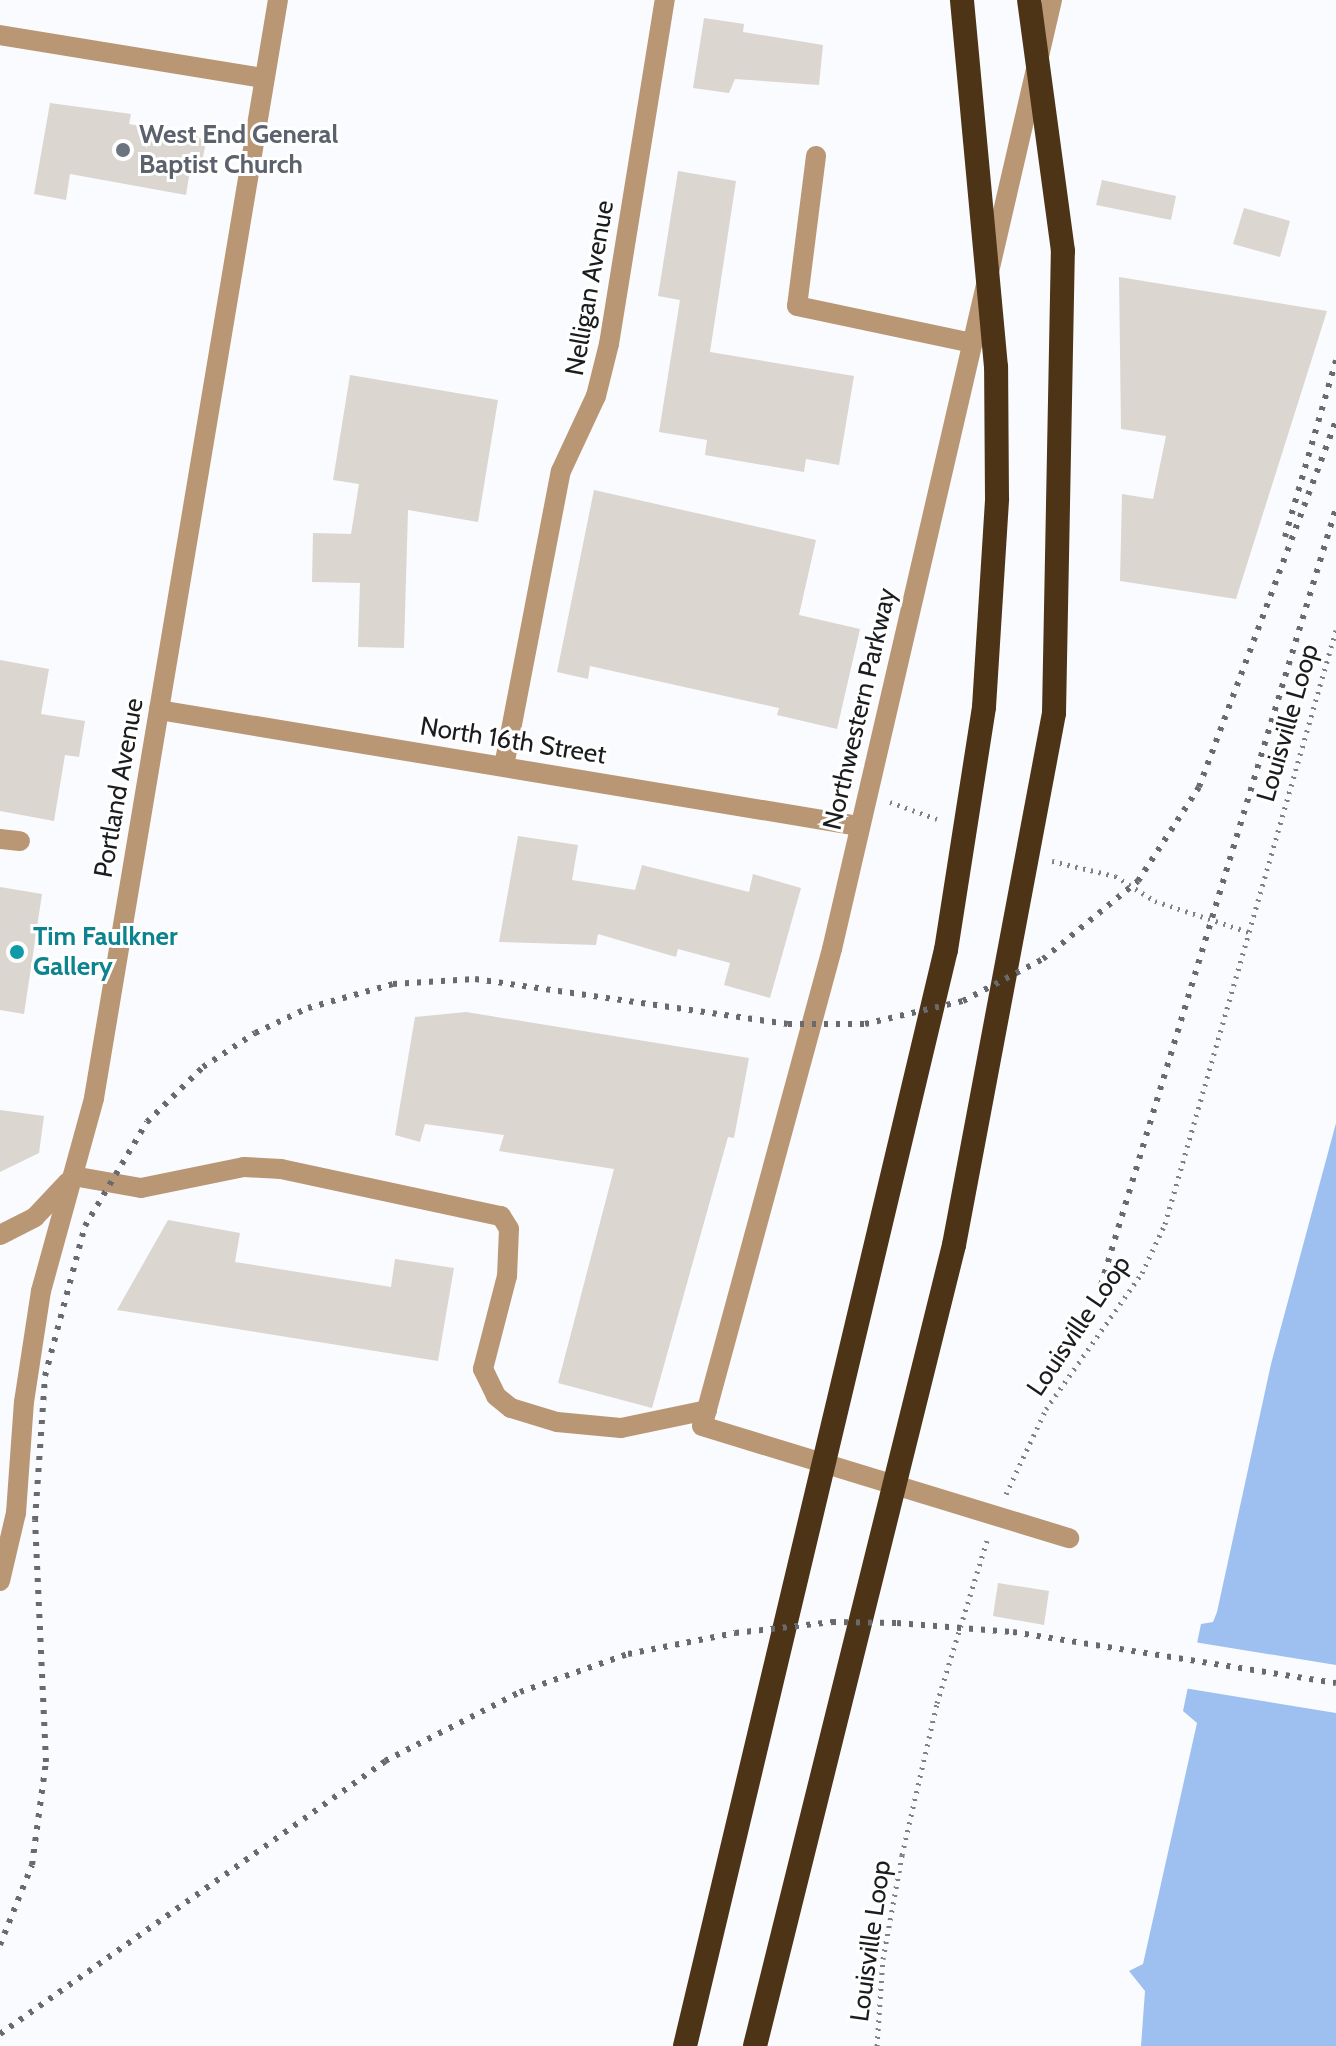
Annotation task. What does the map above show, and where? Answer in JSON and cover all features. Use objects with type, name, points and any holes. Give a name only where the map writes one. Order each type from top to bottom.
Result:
[{"type":"highway","points":[[685,2046],[946,950],[980,737],[992,608],[996,367],[962,0]]},
{"type":"highway","points":[[755,2046],[954,1245],[1054,713],[1063,251],[1029,0]]},
{"type":"street","name":"Portland Avenue","points":[[0,1581],[16,1513],[24,1402],[41,1291],[94,1098],[278,0]]},
{"type":"street","name":"Nelligan Avenue","points":[[504,766],[561,471],[596,396],[609,344],[665,0]]},
{"type":"street","name":"Northwestern Parkway","points":[[704,1418],[859,826],[1052,0]]},
{"type":"street","points":[[0,35],[263,78]]},
{"type":"street","points":[[816,156],[797,306],[972,343]]},
{"type":"street","name":"North 16th Street","points":[[159,710],[859,826]]},
{"type":"street","points":[[0,1235],[35,1217],[73,1176],[141,1188],[244,1167],[281,1169],[501,1216],[509,1229],[507,1276],[483,1369],[496,1396],[511,1408],[557,1422],[621,1428],[704,1418],[996,1517],[1069,1538]]},
{"type":"path","name":"Louisville Loop","points":[[877,2046],[883,1959],[913,1809],[970,1585],[996,1517],[1046,1409],[1142,1273],[1165,1224],[1336,630]]},
{"type":"water","points":[[1336,1123],[1336,2046],[1141,2046],[1145,1991],[1129,1971],[1143,1964],[1197,1723],[1183,1711],[1201,1624],[1213,1622],[1217,1612],[1271,1364]]},
{"type":"pier","points":[[1194,1642],[1336,1665],[1336,1713],[1184,1688]]},
{"type":"building","points":[[704,18],[744,24],[743,32],[823,45],[819,85],[735,79],[729,93],[693,88]]},
{"type":"building","name":"West End General Baptist Church","points":[[50,103],[131,114],[129,124],[195,135],[206,142],[200,172],[190,170],[186,195],[70,174],[66,200],[34,194]]},
{"type":"building","points":[[678,171],[736,181],[710,352],[854,376],[839,465],[806,459],[804,472],[705,455],[707,440],[659,432],[680,300],[658,296]]},
{"type":"building","points":[[1102,180],[1176,196],[1171,220],[1096,205]]},
{"type":"building","points":[[1244,208],[1290,221],[1280,257],[1233,244]]},
{"type":"building","points":[[1119,277],[1327,311],[1236,599],[1120,581],[1122,494],[1153,499],[1166,436],[1121,429]]},
{"type":"building","points":[[350,375],[498,400],[478,522],[408,510],[404,648],[358,647],[360,583],[312,582],[313,533],[351,534],[359,484],[333,480]]},
{"type":"building","points":[[594,490],[816,540],[799,615],[860,629],[837,729],[777,715],[779,708],[590,666],[588,679],[557,672]]},
{"type":"building","points":[[0,660],[49,669],[41,714],[85,721],[79,757],[65,755],[54,821],[0,811]]},
{"type":"building","points":[[518,836],[578,845],[572,880],[635,890],[642,865],[749,892],[753,874],[801,888],[770,998],[724,985],[730,963],[678,949],[676,957],[598,934],[596,945],[499,942]]},
{"type":"building","name":"Tim Faulkner Gallery","points":[[0,887],[42,894],[24,1014],[0,1010]]},
{"type":"building","points":[[466,1012],[749,1058],[734,1138],[728,1137],[652,1408],[558,1383],[614,1169],[499,1151],[504,1135],[425,1124],[420,1142],[395,1135],[415,1017]]},
{"type":"building","points":[[0,1110],[44,1116],[39,1153],[0,1172]]},
{"type":"building","points":[[168,1220],[240,1233],[235,1262],[391,1287],[395,1259],[454,1268],[438,1361],[117,1310]]},
{"type":"building","points":[[998,1583],[1049,1591],[1044,1625],[993,1616]]},
{"type":"railway","points":[[1285,537],[1336,360]]},
{"type":"railway","points":[[0,1945],[32,1865],[46,1762],[35,1520],[45,1376],[85,1226],[147,1122],[203,1067],[255,1033],[308,1008],[393,984],[475,979],[788,1024],[865,1024],[963,1001],[1043,959],[1138,881],[1199,787],[1336,420]]},
{"type":"railway","points":[[1101,1285],[1336,508]]},
{"type":"railway","points":[[0,2034],[385,1761],[520,1692],[628,1654],[735,1633],[832,1622],[897,1623],[1013,1632],[1336,1683]]},
{"type":"place","name":"West End General Baptist Church","points":[[123,150]]},
{"type":"place","name":"Tim Faulkner Gallery","points":[[17,952]]}]
